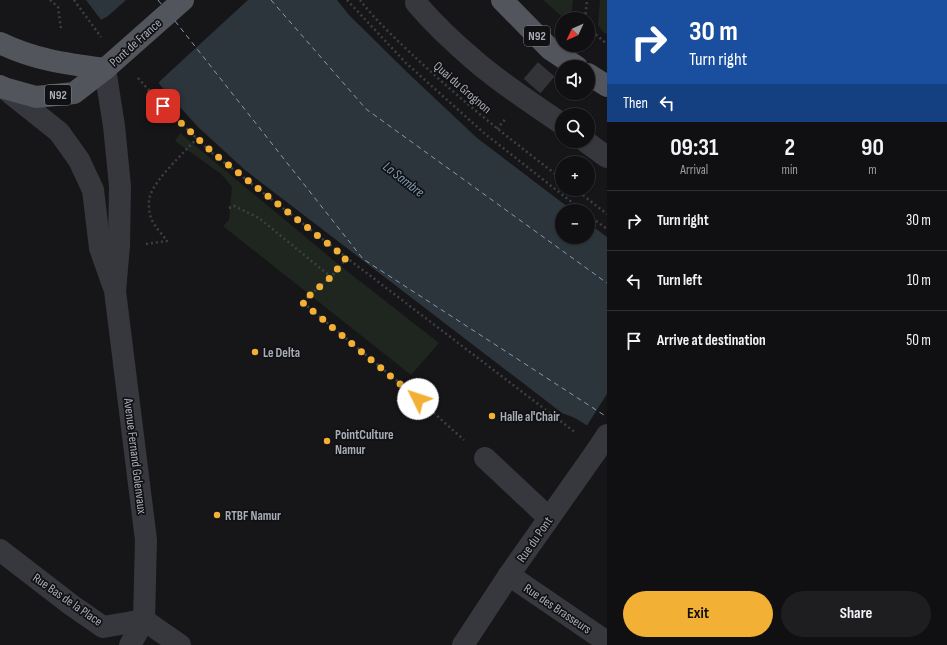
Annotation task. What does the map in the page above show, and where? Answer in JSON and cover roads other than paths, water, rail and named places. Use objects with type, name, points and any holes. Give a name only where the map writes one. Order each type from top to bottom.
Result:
[{"type":"main road","name":"Pont de France","points":[[105,68],[183,0]]},
{"type":"main road","name":"N92","points":[[502,0],[550,49],[567,60]]},
{"type":"main road","points":[[0,43],[17,51],[59,63],[105,68]]},
{"type":"main road","name":"N92","points":[[2,87],[36,96],[74,93],[105,68]]},
{"type":"main road","points":[[595,78],[607,86]]},
{"type":"street","points":[[416,3],[433,22],[473,59],[515,92],[555,119]]},
{"type":"street","name":"Avenue Fernand Golenvaux","points":[[105,68],[114,126],[120,186],[119,246],[115,291]]},
{"type":"street","name":"Avenue Fernand Golenvaux","points":[[2,87],[59,132],[79,160],[92,190],[100,248],[115,291],[146,540],[144,620]]},
{"type":"street","points":[[595,148],[607,157]]},
{"type":"street","name":"Rue du Pont","points":[[463,645],[549,518],[588,445],[607,435]]},
{"type":"street","points":[[485,458],[549,518]]},
{"type":"street","name":"Rue Bas de la Place","points":[[0,550],[70,604],[103,627],[144,620]]},
{"type":"street","name":"Rue des Brasseurs","points":[[509,575],[607,642]]},
{"type":"street","points":[[130,645],[144,620],[180,645]]},
{"type":"water","name":"La Sambre","points":[[86,0],[337,0],[349,15],[477,138],[564,204],[555,204],[555,244],[595,244],[595,228],[607,237],[607,438],[575,418],[562,413],[245,170],[198,127],[98,16]]},
{"type":"tunnel","points":[[532,86],[561,52]]},
{"type":"place","name":"Le Delta","points":[[255,352]]},
{"type":"place","name":"Halle al'Chair","points":[[492,416]]},
{"type":"place","name":"PointCulture Namur","points":[[327,441]]},
{"type":"place","name":"RTBF Namur","points":[[217,515]]}]
